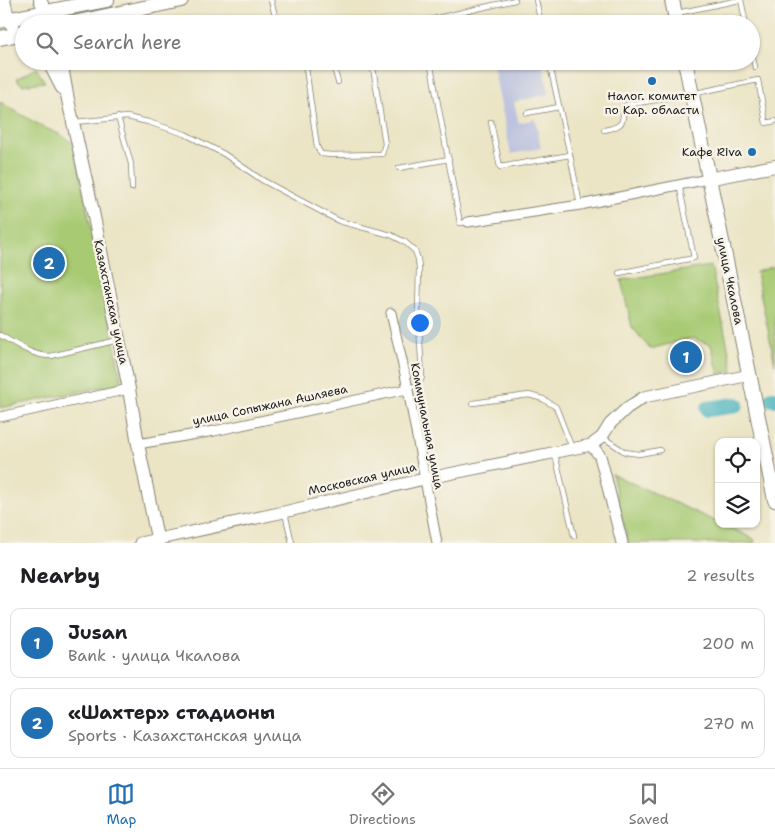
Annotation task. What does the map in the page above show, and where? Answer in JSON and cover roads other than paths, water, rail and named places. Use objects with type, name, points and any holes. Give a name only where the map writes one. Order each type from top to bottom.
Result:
[{"type":"main road","points":[[4,0],[4,21],[15,30]]},
{"type":"main road","points":[[32,15],[107,0]]},
{"type":"main road","points":[[111,15],[181,0]]},
{"type":"main road","points":[[0,38],[15,36]]},
{"type":"main road","points":[[53,70],[68,100]]},
{"type":"main road","name":"Казахстанская улица","points":[[63,70],[68,100],[129,389],[157,541]]},
{"type":"main road","name":"улица Чкалова","points":[[686,70],[775,500]]},
{"type":"main road","points":[[708,179],[775,166]]},
{"type":"street","points":[[468,222],[580,205],[708,179]]},
{"type":"street","name":"Коммунальная улица","points":[[391,313],[405,374],[437,543]]},
{"type":"street","points":[[622,543],[600,456],[591,445],[602,437],[610,424],[627,408],[644,397],[750,375]]},
{"type":"street","points":[[0,417],[129,389]]},
{"type":"street","name":"улица Сопыжана Ашляева","points":[[138,444],[214,431],[407,389]]},
{"type":"street","name":"Московская улица","points":[[140,543],[157,541],[424,479],[591,445]]},
{"type":"lane","points":[[271,0],[275,15]]},
{"type":"lane","points":[[452,15],[514,0]]},
{"type":"lane","points":[[536,0],[539,15]]},
{"type":"lane","points":[[675,12],[740,0],[744,15]]},
{"type":"lane","points":[[306,70],[317,147],[321,154],[332,155],[382,154],[385,144],[373,70]]},
{"type":"lane","points":[[335,70],[338,82]]},
{"type":"lane","points":[[432,70],[460,224],[468,222]]},
{"type":"lane","points":[[551,70],[580,205]]},
{"type":"lane","points":[[604,130],[619,125],[622,122],[623,108],[626,105],[758,80],[766,123],[775,121]]},
{"type":"lane","points":[[527,113],[559,107]]},
{"type":"lane","points":[[118,117],[130,164],[132,188]]},
{"type":"lane","points":[[74,122],[127,117],[185,134],[224,154],[262,180],[339,221],[391,235],[405,242],[414,251],[418,259],[418,308],[422,376],[422,381],[419,384],[407,389]]},
{"type":"lane","points":[[491,122],[500,167],[570,155]]},
{"type":"lane","points":[[399,168],[449,159]]},
{"type":"lane","points":[[619,273],[694,258],[679,184]]},
{"type":"lane","points":[[0,335],[41,356],[51,356],[119,340]]},
{"type":"lane","points":[[473,403],[529,395],[543,398],[556,407],[572,448]]},
{"type":"lane","points":[[602,437],[625,452],[639,454],[660,450]]},
{"type":"lane","points":[[555,452],[574,536]]},
{"type":"lane","points":[[284,512],[292,543]]},
{"type":"waterway","points":[[708,409],[736,405]]},
{"type":"place","name":"Налог. комитет по Кар. области","points":[[652,81]]},
{"type":"place","name":"Кафе Riva","points":[[752,152]]},
{"type":"place","name":"«Шахтер» стадионы","points":[[49,263]]},
{"type":"place","name":"Jusan","points":[[686,357]]}]
